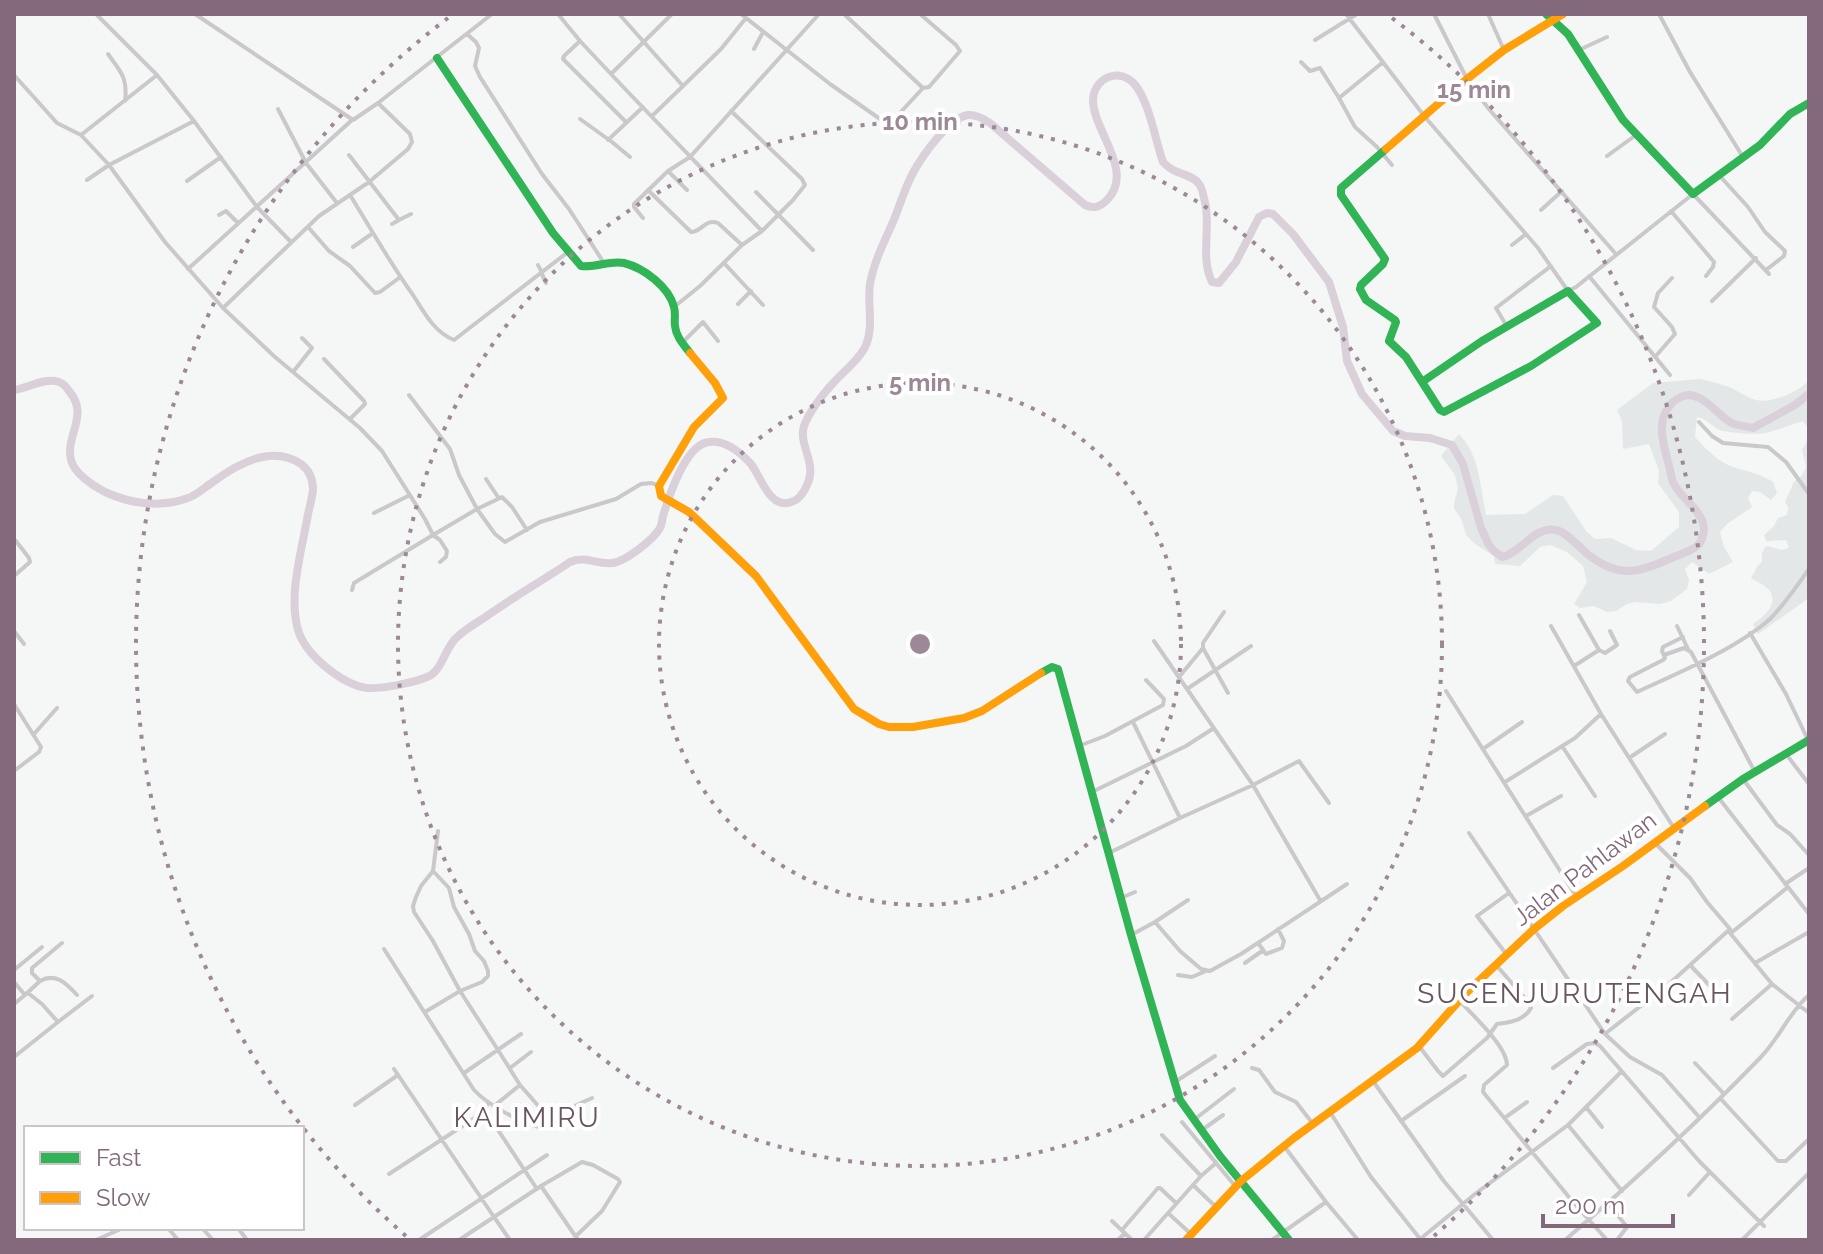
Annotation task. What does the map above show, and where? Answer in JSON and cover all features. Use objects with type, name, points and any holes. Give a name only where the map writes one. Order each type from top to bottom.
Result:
[{"type":"street","points":[[96,14],[157,75],[257,207],[291,242]]},
{"type":"street","points":[[195,14],[352,120]]},
{"type":"street","points":[[188,269],[352,120],[359,118],[492,14]]},
{"type":"street","points":[[558,14],[580,41],[762,231]]},
{"type":"street","points":[[619,14],[683,86]]},
{"type":"street","points":[[612,73],[672,14]]},
{"type":"street","points":[[643,218],[633,205],[668,171],[690,157],[819,14]]},
{"type":"street","points":[[844,14],[923,88]]},
{"type":"street","points":[[898,115],[923,88],[929,87],[960,51],[920,14]]},
{"type":"street","points":[[1315,40],[1348,16],[1357,14]]},
{"type":"street","points":[[1434,14],[1467,79],[1488,108],[1615,254]]},
{"type":"street","points":[[1488,14],[1504,50]]},
{"type":"street","points":[[1348,16],[1425,117],[1526,234],[1568,291],[1597,323],[1531,366],[1444,412],[1406,357],[1389,341],[1395,320],[1366,300],[1360,289],[1385,259],[1340,191],[1341,188],[1425,117],[1467,79],[1549,18],[1563,14]]},
{"type":"street","points":[[1659,14],[1690,72],[1743,157]]},
{"type":"street","points":[[652,116],[721,49],[744,16],[830,84],[890,126]]},
{"type":"street","points":[[1549,18],[1568,34],[1636,135],[1768,272],[1785,251],[1765,232],[1718,174]]},
{"type":"street","points":[[754,49],[763,32]]},
{"type":"street","points":[[467,34],[479,48],[475,66],[480,77],[605,264]]},
{"type":"street","points":[[1579,50],[1607,37]]},
{"type":"street","points":[[580,41],[563,59],[626,122]]},
{"type":"street","points":[[108,54],[127,83],[125,101]]},
{"type":"street","points":[[437,58],[568,252],[583,267],[620,262],[641,270],[664,290],[674,307],[674,326],[682,343],[723,398],[694,427],[659,486],[662,497],[689,512],[756,576],[847,700],[862,714],[889,727],[913,727],[942,723],[982,711],[1045,670],[1054,667],[1060,672],[1131,935],[1184,1108],[1195,1119],[1239,1184]]},
{"type":"street","points":[[1301,62],[1310,71],[1320,68],[1355,127],[1383,152],[1392,165]]},
{"type":"street","points":[[1339,98],[1383,63]]},
{"type":"street","points":[[14,75],[57,123],[81,135],[109,165],[165,242],[223,308],[382,451],[433,535],[447,551],[440,562]]},
{"type":"street","points":[[81,135],[157,75]]},
{"type":"street","points":[[223,308],[308,227],[408,149],[412,142],[410,134],[378,103]]},
{"type":"street","points":[[1422,382],[1482,341],[1576,287],[1718,174],[1760,145],[1790,114],[1809,103]]},
{"type":"street","points":[[608,140],[643,107]]},
{"type":"street","points":[[278,109],[306,163],[337,203]]},
{"type":"street","points":[[674,307],[742,245],[762,231],[805,187],[805,182],[731,111]]},
{"type":"street","points":[[580,119],[630,157]]},
{"type":"street","points":[[87,180],[109,165],[194,121]]},
{"type":"street","points":[[1607,156],[1636,135]]},
{"type":"street","points":[[349,155],[399,220]]},
{"type":"street","points":[[187,181],[221,157]]},
{"type":"street","points":[[668,171],[687,190]]},
{"type":"street","points":[[648,190],[692,232],[714,221],[742,245]]},
{"type":"street","points":[[1541,210],[1562,191]]},
{"type":"street","points":[[756,192],[813,250]]},
{"type":"street","points":[[350,195],[399,278],[432,322],[454,340],[568,252]]},
{"type":"street","points":[[219,215],[226,211],[238,224]]},
{"type":"street","points":[[1671,211],[1714,262],[1706,276]]},
{"type":"street","points":[[392,224],[411,214]]},
{"type":"street","points":[[308,227],[375,293],[399,278]]},
{"type":"street","points":[[353,247],[373,233]]},
{"type":"street","points":[[1512,245],[1526,234]]},
{"type":"street","points":[[1712,301],[1756,258]]},
{"type":"street","points":[[724,263],[763,305]]},
{"type":"street","points":[[538,265],[546,283]]},
{"type":"street","points":[[1507,327],[1496,308],[1551,266]]},
{"type":"street","points":[[1589,276],[1670,375]]},
{"type":"street","points":[[1655,357],[1675,334],[1654,307],[1658,293],[1672,278]]},
{"type":"street","points":[[738,304],[751,291]]},
{"type":"street","points":[[682,343],[703,322],[718,341]]},
{"type":"street","points":[[293,372],[312,348],[302,338]]},
{"type":"street","points":[[324,359],[364,401],[365,404],[350,419]]},
{"type":"street","points":[[409,395],[450,449],[459,475],[477,509],[503,541],[508,542],[544,520],[616,499],[641,484],[659,486]]},
{"type":"street","points":[[1699,422],[1723,443],[1762,445],[1775,451],[1809,494]]},
{"type":"street","points":[[486,479],[498,497],[512,507],[527,530]]},
{"type":"street","points":[[374,513],[410,495]]},
{"type":"street","points":[[352,590],[355,582],[498,497]]},
{"type":"street","points":[[14,576],[30,562],[16,541]]},
{"type":"street","points":[[1683,637],[1663,647],[1663,660],[1630,677],[1628,681],[1637,692],[1750,633],[1769,619],[1809,569]]},
{"type":"street","points":[[1179,677],[1203,648],[1203,643],[1224,612]]},
{"type":"street","points":[[1579,615],[1599,650],[1605,653],[1617,645],[1610,631]]},
{"type":"street","points":[[1551,626],[1601,714],[1674,828]]},
{"type":"street","points":[[1677,626],[1755,772]]},
{"type":"street","points":[[14,631],[24,644]]},
{"type":"street","points":[[1750,633],[1809,741]]},
{"type":"street","points":[[1154,641],[1253,785],[1320,900]]},
{"type":"street","points":[[1187,689],[1251,646]]},
{"type":"street","points":[[1203,648],[1228,693]]},
{"type":"street","points":[[1664,655],[1682,648],[1688,649]]},
{"type":"street","points":[[1574,666],[1599,650]]},
{"type":"street","points":[[1079,746],[1105,736],[1163,705],[1164,699],[1146,680]]},
{"type":"street","points":[[1446,691],[1576,896]]},
{"type":"street","points":[[14,704],[41,745],[40,750],[14,771]]},
{"type":"street","points":[[34,734],[57,708]]},
{"type":"street","points":[[1505,782],[1575,738],[1601,714]]},
{"type":"street","points":[[1133,722],[1180,818]]},
{"type":"street","points":[[1483,749],[1522,722]]},
{"type":"street","points":[[1092,792],[1153,763],[1214,728]]},
{"type":"street","points":[[1629,758],[1665,734]]},
{"type":"street","name":"Jalan Pahlawan","points":[[1190,1238],[1239,1184],[1284,1146],[1419,1046],[1459,1000],[1534,929],[1743,779],[1809,741]]},
{"type":"street","points":[[1562,746],[1595,796]]},
{"type":"street","points":[[1786,754],[1809,784]]},
{"type":"street","points":[[1109,853],[1300,761],[1329,803]]},
{"type":"street","points":[[1743,779],[1777,825],[1809,855]]},
{"type":"street","points":[[1526,816],[1561,796]]},
{"type":"street","points":[[1718,797],[1809,914]]},
{"type":"street","points":[[438,831],[433,871],[421,886],[413,909],[460,991],[520,1085],[541,1109],[544,1123]]},
{"type":"street","points":[[1469,833],[1605,1034],[1630,1057],[1662,1075],[1700,1118]]},
{"type":"street","points":[[1655,843],[1690,878],[1772,984],[1809,1013]]},
{"type":"street","points":[[1564,876],[1585,863]]},
{"type":"street","points":[[1605,1034],[1809,868]]},
{"type":"street","points":[[425,1012],[482,982],[488,971],[456,913],[449,888],[433,871]]},
{"type":"street","points":[[1178,975],[1192,977],[1258,943],[1347,884]]},
{"type":"street","points":[[1121,898],[1135,892]]},
{"type":"street","points":[[1507,955],[1477,916],[1509,893]]},
{"type":"street","points":[[1131,935],[1188,900]]},
{"type":"street","points":[[1155,922],[1180,951],[1206,971]]},
{"type":"street","points":[[1258,943],[1262,951],[1268,954],[1284,946],[1278,929]]},
{"type":"street","points":[[1755,963],[1809,932]]},
{"type":"street","points":[[40,981],[31,972],[32,968],[62,943]]},
{"type":"street","points":[[14,970],[42,947]]},
{"type":"street","points":[[384,949],[474,1090],[488,1103],[537,1127],[592,1098]]},
{"type":"street","points":[[1245,963],[1262,951]]},
{"type":"street","points":[[1419,1046],[1443,1076],[1497,1024],[1512,1024],[1531,1010],[1529,1003],[1496,965]]},
{"type":"street","points":[[1690,965],[1714,990]]},
{"type":"street","points":[[14,1004],[49,977],[68,985],[77,995]]},
{"type":"street","points":[[14,982],[42,1004],[58,1022]]},
{"type":"street","points":[[1732,1019],[1772,984]]},
{"type":"street","points":[[1625,989],[1644,1005]]},
{"type":"street","points":[[1565,1240],[1622,1191],[1763,1055],[1798,1005],[1809,995]]},
{"type":"street","points":[[14,1057],[92,996]]},
{"type":"street","points":[[1459,1000],[1490,1034],[1508,1063],[1484,1085],[1483,1090],[1607,1240]]},
{"type":"street","points":[[464,1073],[521,1034]]},
{"type":"street","points":[[1553,1068],[1591,1042],[1600,1046],[1710,1172],[1762,1224]]},
{"type":"street","points":[[510,1068],[531,1052]]},
{"type":"street","points":[[1175,1082],[1215,1056]]},
{"type":"street","points":[[1695,1063],[1778,1161],[1786,1161],[1809,1139]]},
{"type":"street","points":[[1252,1068],[1259,1070],[1275,1092],[1296,1102],[1313,1124]]},
{"type":"street","points":[[394,1069],[510,1240]]},
{"type":"street","points":[[1330,1112],[1371,1177],[1420,1240],[1568,1125],[1621,1072]]},
{"type":"street","points":[[355,1105],[398,1075]]},
{"type":"street","points":[[1401,1121],[1465,1076]]},
{"type":"street","points":[[1373,1081],[1443,1180],[1493,1240]]},
{"type":"street","points":[[494,1106],[520,1085]]},
{"type":"street","points":[[1195,1119],[1234,1089]]},
{"type":"street","points":[[1505,1118],[1527,1102]]},
{"type":"street","points":[[389,1174],[484,1112],[488,1103]]},
{"type":"street","points":[[1586,1107],[1602,1127]]},
{"type":"street","points":[[459,1240],[539,1187],[582,1162],[593,1165],[620,1182],[602,1211],[577,1238],[539,1187],[524,1170],[484,1112]]},
{"type":"street","points":[[1202,1130],[1223,1115]]},
{"type":"street","points":[[1182,1122],[1216,1163],[1286,1236]]},
{"type":"street","points":[[1568,1125],[1622,1191]]},
{"type":"street","points":[[1162,1135],[1201,1176]]},
{"type":"street","points":[[1284,1146],[1358,1240]]},
{"type":"street","points":[[419,1240],[547,1155]]},
{"type":"street","points":[[1144,1240],[1216,1163]]},
{"type":"street","points":[[1689,1195],[1710,1172]]},
{"type":"street","points":[[1742,1240],[1762,1224],[1809,1173]]},
{"type":"street","points":[[1193,1185],[1216,1207]]},
{"type":"street","points":[[1118,1240],[1158,1188],[1176,1203]]},
{"type":"street","points":[[1272,1240],[1286,1236],[1326,1202]]},
{"type":"street","points":[[1608,1203],[1627,1227],[1617,1240]]},
{"type":"street","points":[[1168,1213],[1190,1238]]},
{"type":"street","points":[[1112,1221],[1132,1240]]},
{"type":"street","points":[[96,1240],[118,1230]]},
{"type":"shaded area","points":[[1700,379],[1762,401],[1784,396],[1809,380],[1809,430],[1803,421],[1765,433],[1729,432],[1697,417],[1695,437],[1709,451],[1730,466],[1769,479],[1777,493],[1771,500],[1760,492],[1752,491],[1748,498],[1752,507],[1720,532],[1733,562],[1709,574],[1692,562],[1685,569],[1689,580],[1687,589],[1671,601],[1660,604],[1635,602],[1607,612],[1594,606],[1580,608],[1574,604],[1587,582],[1583,566],[1567,552],[1550,545],[1540,547],[1520,566],[1495,564],[1494,556],[1466,535],[1461,518],[1454,509],[1458,488],[1455,475],[1441,456],[1459,434],[1475,462],[1486,515],[1525,514],[1553,495],[1563,496],[1586,531],[1595,539],[1611,538],[1636,550],[1651,551],[1679,527],[1679,512],[1658,483],[1659,471],[1649,444],[1623,449],[1622,421],[1617,410],[1653,383]]},
{"type":"shaded area","points":[[1809,438],[1809,598],[1758,634],[1753,624],[1769,610],[1773,600],[1767,588],[1751,578],[1762,562],[1766,546],[1781,550],[1789,547],[1786,540],[1766,541],[1764,535],[1778,518],[1787,515],[1785,502],[1794,482],[1806,467],[1802,450]]},
{"type":"waterway","points":[[14,390],[50,381],[65,385],[77,408],[70,451],[73,465],[95,486],[125,499],[157,504],[188,498],[244,463],[267,456],[290,458],[301,464],[310,476],[313,490],[295,589],[294,605],[302,639],[324,666],[355,685],[389,687],[414,681],[432,674],[440,666],[451,644],[465,630],[570,562],[581,559],[618,562],[646,544],[660,528],[669,496],[686,461],[701,445],[715,442],[738,452],[751,464],[767,491],[777,501],[784,503],[799,498],[810,477],[803,440],[804,426],[822,397],[866,345],[870,330],[869,292],[874,268],[908,183],[930,147],[953,123],[968,115],[977,116],[990,123],[1085,205],[1099,206],[1114,189],[1117,177],[1111,151],[1095,113],[1094,93],[1103,80],[1116,76],[1130,80],[1141,94],[1163,162],[1196,180],[1201,188],[1207,212],[1207,263],[1212,282],[1219,283],[1236,262],[1259,217],[1273,214],[1293,234],[1329,282],[1343,327],[1347,361],[1362,394],[1393,431],[1452,445],[1463,464],[1481,528],[1489,545],[1502,557],[1548,530],[1565,534],[1600,563],[1620,570],[1648,568],[1691,550],[1701,541],[1704,526],[1701,517],[1672,480],[1662,433],[1667,409],[1680,397],[1695,396],[1730,422],[1753,428],[1809,394]]},
{"type":"traffic: fast","points":[[1546,14],[1568,34],[1623,120],[1693,194],[1760,145],[1790,114],[1809,103]]},
{"type":"traffic: fast","points":[[437,58],[553,233],[581,266],[624,263],[655,279],[671,300],[677,334],[690,353]]},
{"type":"traffic: fast","points":[[1386,149],[1341,188],[1341,195],[1385,259],[1360,289],[1366,300],[1395,320],[1389,341],[1406,357],[1440,410],[1444,412],[1531,366],[1597,323],[1568,291],[1482,341],[1422,382]]},
{"type":"traffic: fast","points":[[1041,673],[1052,667],[1058,669],[1180,1100],[1220,1156],[1289,1240]]},
{"type":"traffic: fast","points":[[1705,806],[1743,779],[1809,740]]},
{"type":"traffic: slow","points":[[1386,149],[1504,50],[1563,14]]},
{"type":"traffic: slow","points":[[690,353],[715,383],[723,398],[694,427],[659,486],[661,496],[689,512],[756,576],[854,709],[889,727],[913,727],[964,718],[982,711],[1041,673]]},
{"type":"traffic: slow","points":[[1186,1240],[1241,1181],[1417,1048],[1466,993],[1534,929],[1705,806]]},
{"type":"district","name":"SUCENJURUTENGAH","points":[[1575,993]]},
{"type":"district","name":"KALIMIRU","points":[[527,1117]]}]
